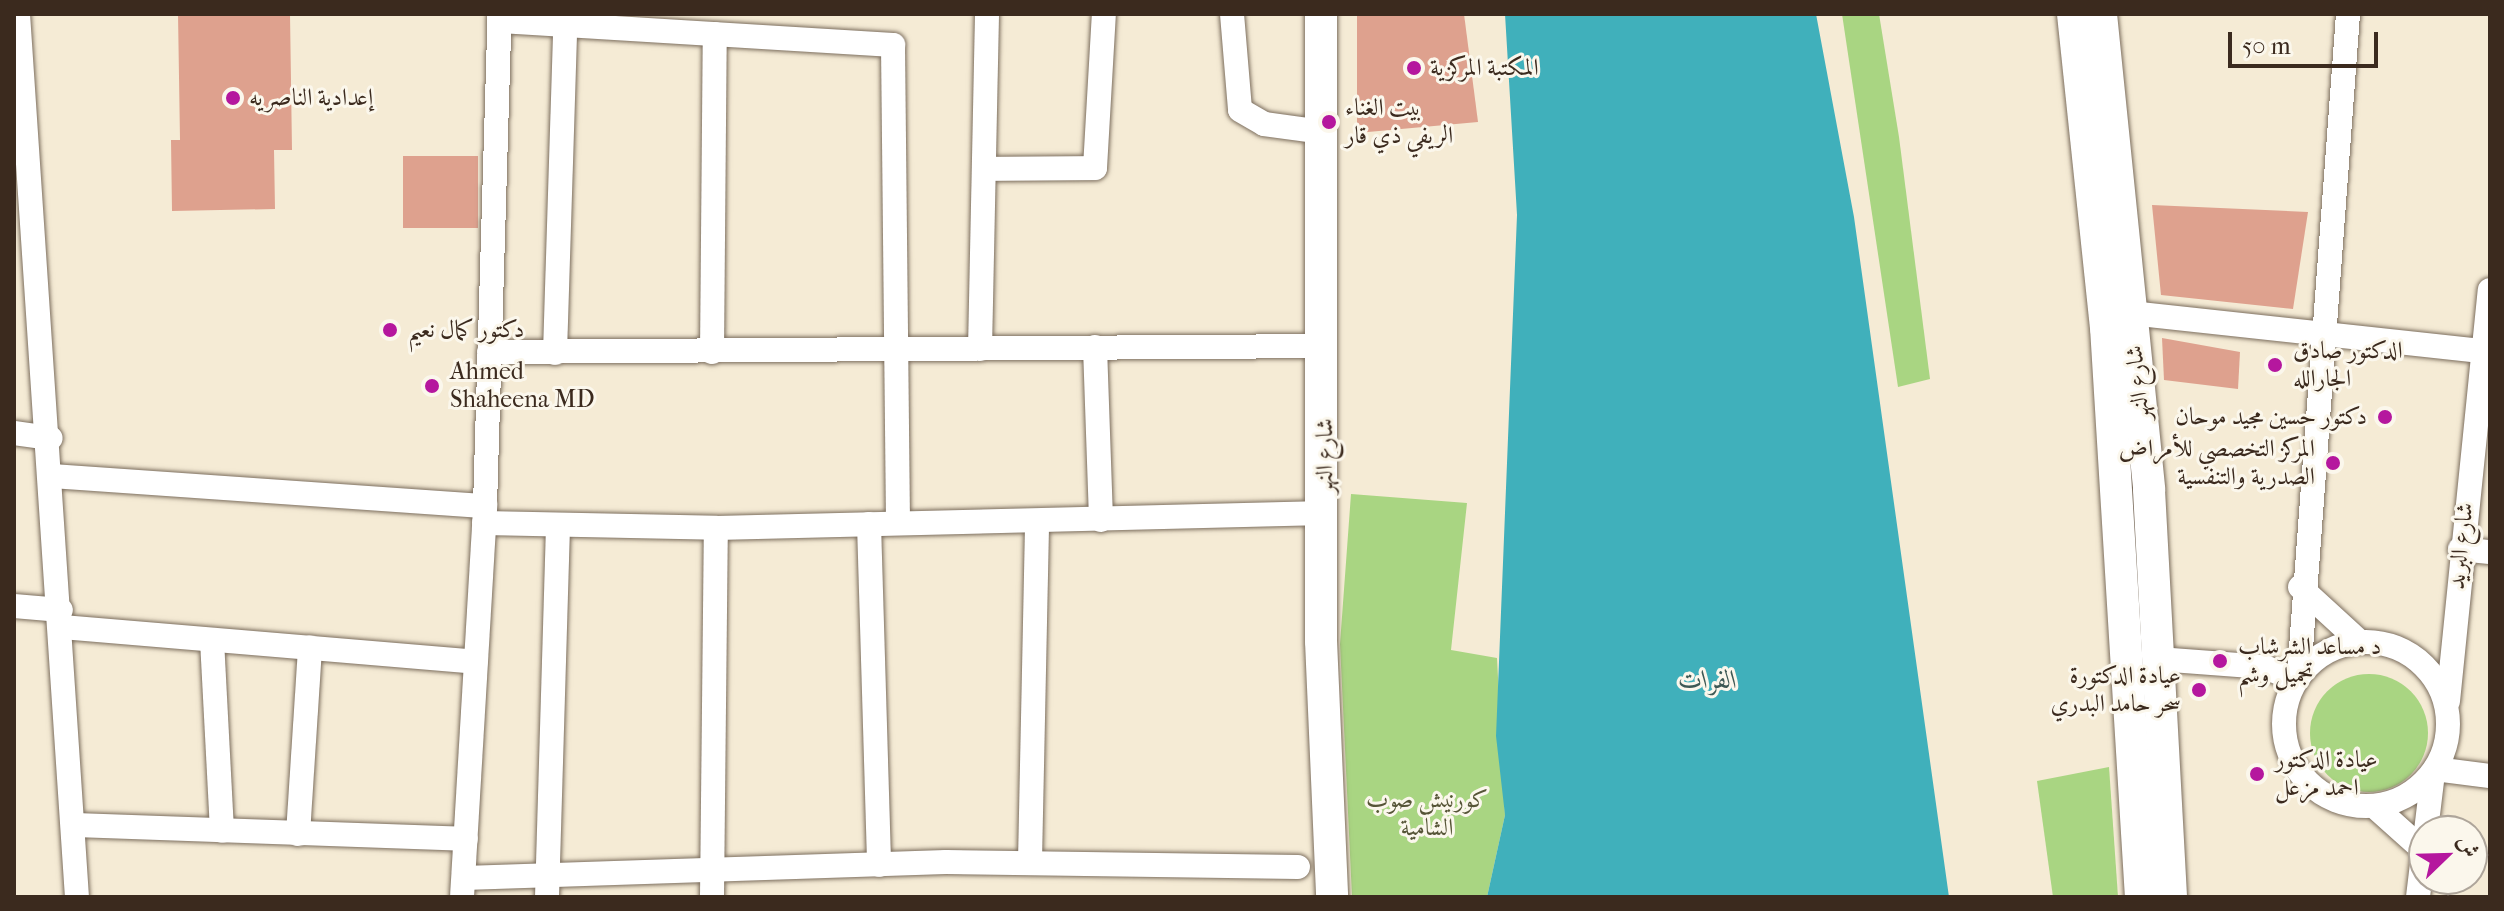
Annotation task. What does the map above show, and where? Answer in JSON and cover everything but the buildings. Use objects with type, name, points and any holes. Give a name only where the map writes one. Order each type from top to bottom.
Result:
[{"type":"main road","name":"شارع النهر","points":[[1321,14],[1325,346],[1321,641],[1332,897]]},
{"type":"main road","name":"شارع النهر","points":[[2073,14],[2106,327],[2141,897]]},
{"type":"main road","name":"شارع النهر","points":[[2101,14],[2131,313],[2158,659],[2171,897]]},
{"type":"street","points":[[18,14],[19,120],[51,438],[77,897]]},
{"type":"street","points":[[980,349],[987,14]]},
{"type":"street","points":[[984,169],[1095,168],[1104,14]]},
{"type":"street","points":[[1232,14],[1240,110],[1264,124],[1323,132]]},
{"type":"street","points":[[2348,14],[2300,587],[2297,677],[2283,721],[2300,774],[2329,798],[2374,806],[2396,801],[2434,771],[2490,776]]},
{"type":"street","points":[[898,523],[893,45],[565,28],[500,18],[484,514],[463,887],[712,886],[879,865],[1030,861],[1298,867]]},
{"type":"street","points":[[555,353],[565,28]]},
{"type":"street","points":[[712,352],[715,34]]},
{"type":"street","name":"شارع البريد","points":[[2447,708],[2460,549],[2487,352],[2490,290]]},
{"type":"street","points":[[2131,313],[2487,352]]},
{"type":"street","points":[[489,352],[1325,346]]},
{"type":"street","points":[[1095,347],[1101,520]]},
{"type":"street","points":[[14,433],[51,438]]},
{"type":"street","points":[[53,476],[484,514],[558,528],[716,528],[1325,513]]},
{"type":"street","points":[[1030,861],[1037,521]]},
{"type":"street","points":[[869,524],[879,865]]},
{"type":"street","points":[[548,887],[558,528]]},
{"type":"street","points":[[712,886],[716,528]]},
{"type":"street","points":[[2460,549],[2490,552]]},
{"type":"street","points":[[2300,587],[2359,641]]},
{"type":"street","points":[[14,606],[62,619],[212,640],[476,662]]},
{"type":"street","points":[[212,640],[222,831]]},
{"type":"street","points":[[2297,677],[2325,651],[2359,641],[2383,642],[2425,665],[2447,708],[2448,731],[2434,771],[2427,815]]},
{"type":"street","points":[[298,834],[310,647]]},
{"type":"street","points":[[2158,659],[2265,667],[2297,677]]},
{"type":"street","points":[[2374,806],[2408,836]]},
{"type":"street","points":[[73,825],[466,839]]},
{"type":"green space","points":[[1842,14],[1879,14],[1899,137],[1930,379],[1898,387]]},
{"type":"green space","name":"كورنيش صوب الشامية","points":[[1351,494],[1467,503],[1451,650],[1497,658],[1505,815],[1487,897],[1352,897],[1340,644]]},
{"type":"green space","points":[[2369,674],[2402,684],[2418,700],[2428,733],[2418,766],[2402,782],[2369,792],[2336,782],[2320,766],[2310,733],[2320,700],[2336,684]]},
{"type":"green space","points":[[2109,767],[2118,897],[2053,897],[2037,781]]},
{"type":"water","name":"الفرات","points":[[1505,14],[1816,14],[1854,217],[1949,897],[1487,897],[1505,815],[1496,736],[1517,215]]},
{"type":"place","name":"المكتبة المركزية","points":[[1414,68]]},
{"type":"place","name":"إعدادية الناصريه","points":[[233,98]]},
{"type":"place","name":"بيت الغناء الريفي ذي قار","points":[[1329,122]]},
{"type":"place","name":"دكتور كمال نعيم","points":[[390,330]]},
{"type":"place","name":"الدكتور صادق الجارالله","points":[[2275,365]]},
{"type":"place","name":"Ahmed Shaheena MD","points":[[432,386]]},
{"type":"place","name":"دكتور حسين مجيد موحان","points":[[2385,417]]},
{"type":"place","name":"المركز التخصصي للأمراض الصدرية والتنفسية","points":[[2333,463]]},
{"type":"place","name":"د مساعد الشرشاب تجميل وشم","points":[[2220,661]]},
{"type":"place","name":"عيادة الدكتورة سحر حامد البدري","points":[[2199,690]]},
{"type":"place","name":"عيادة الدكتور احمد مزعل","points":[[2257,774]]}]
